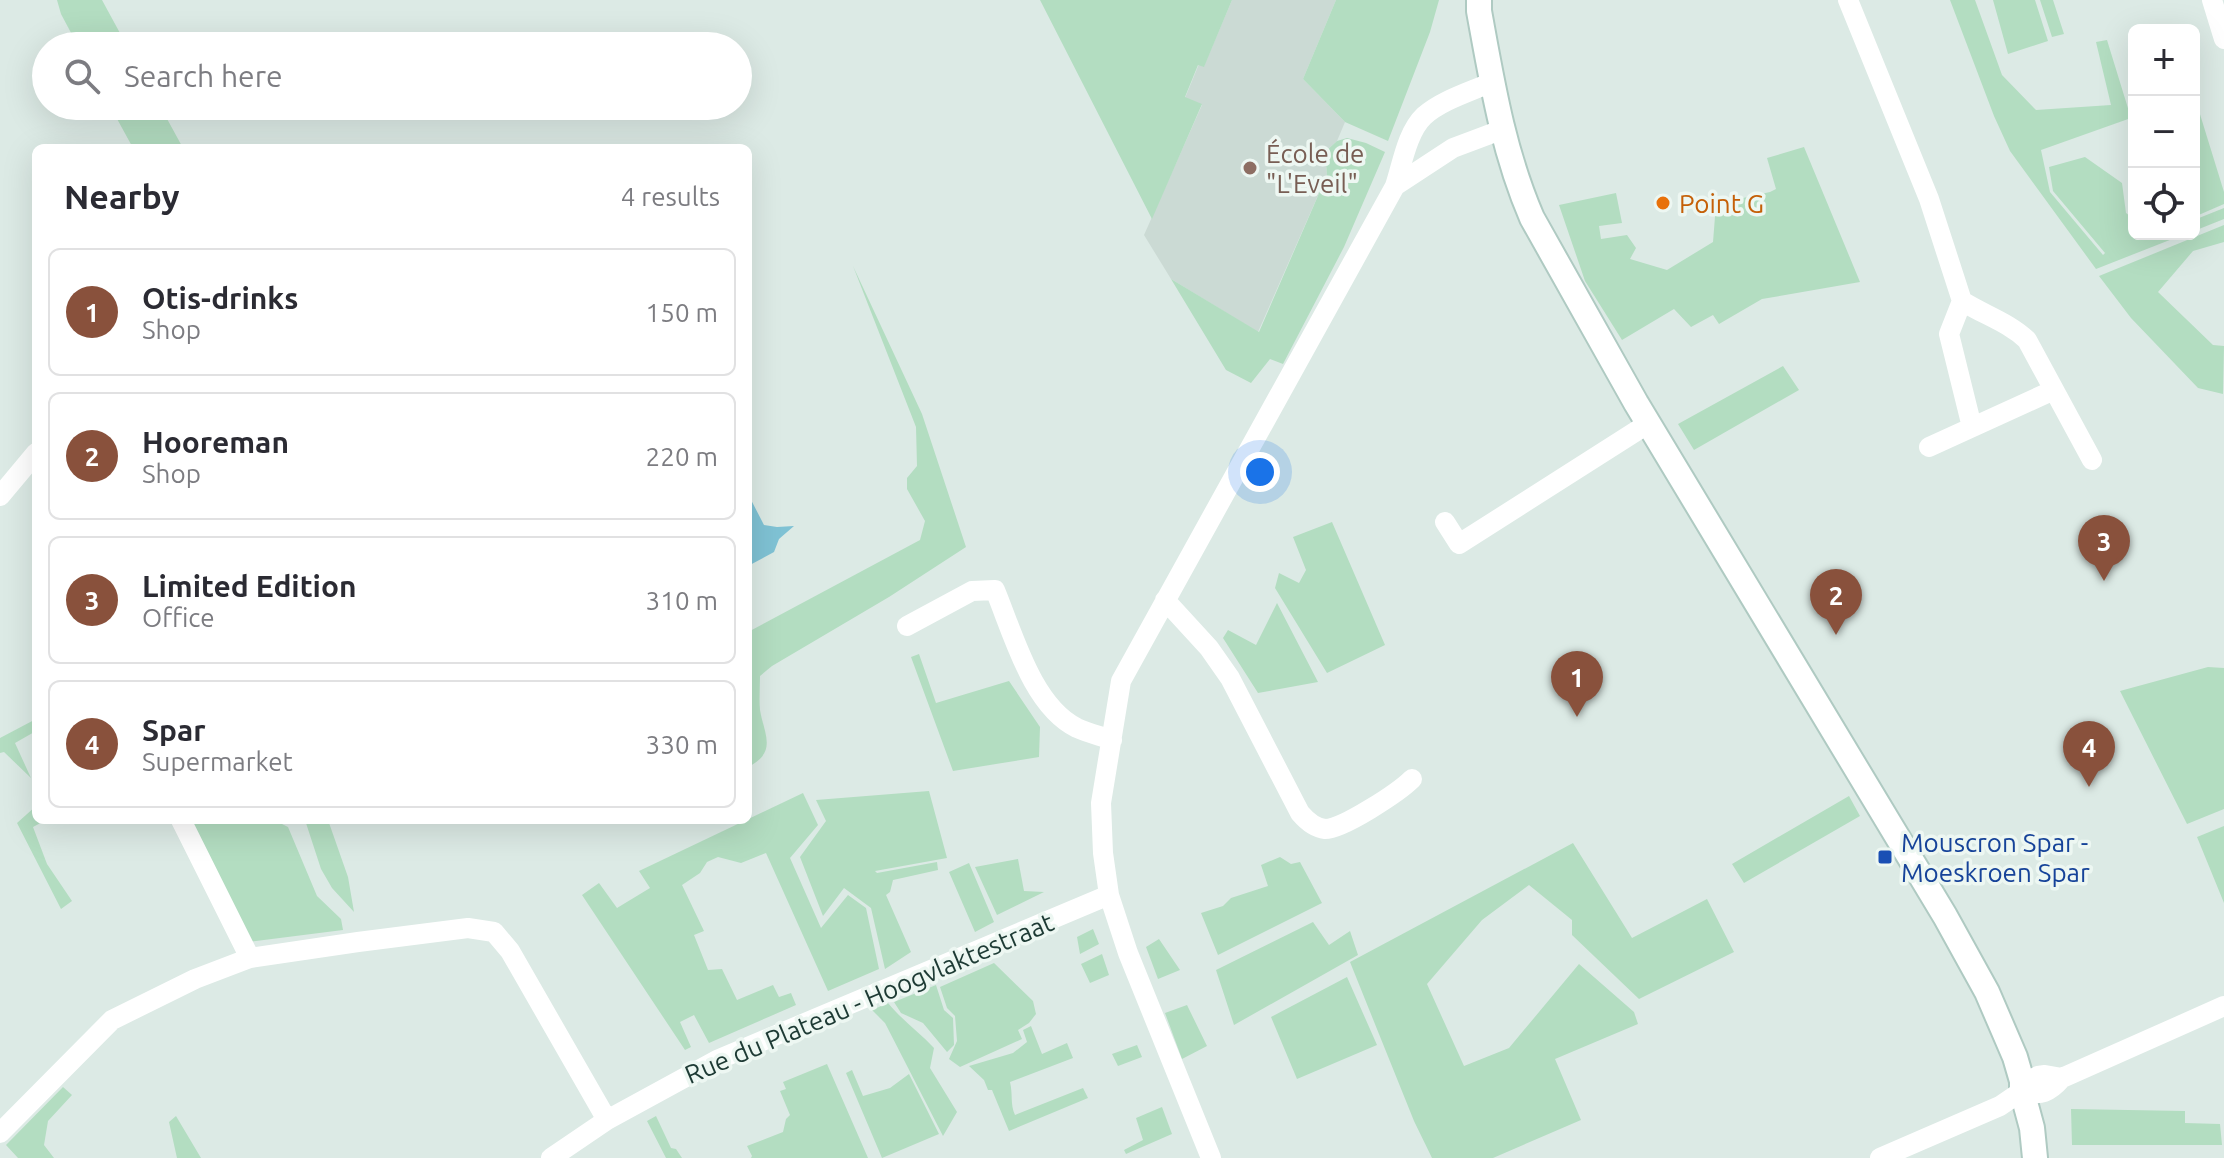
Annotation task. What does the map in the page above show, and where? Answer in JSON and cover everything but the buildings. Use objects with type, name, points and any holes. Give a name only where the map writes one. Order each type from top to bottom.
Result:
[{"type":"main road","points":[[1479,0],[1501,130],[1532,218],[1649,423],[1945,916],[1987,992],[2022,1081],[2035,1158]]},
{"type":"street","points":[[1848,0],[1929,199],[1962,301],[2013,327],[2027,340],[2092,460]]},
{"type":"street","points":[[2212,0],[2224,39]]},
{"type":"street","points":[[1211,1158],[1128,953],[1109,895],[1101,803],[1121,681],[1395,186],[1415,128],[1423,117],[1438,106],[1492,82]]},
{"type":"street","points":[[1395,186],[1453,148],[1501,130]]},
{"type":"street","points":[[1962,301],[1949,334],[1972,427]]},
{"type":"street","points":[[1929,447],[2054,390]]},
{"type":"street","points":[[1445,522],[1459,544],[1649,423]]},
{"type":"street","points":[[0,496],[32,458]]},
{"type":"street","points":[[907,626],[972,591],[995,590],[1029,675],[1051,708],[1075,727],[1112,740]]},
{"type":"street","points":[[1165,600],[1199,636],[1230,678],[1300,813],[1308,822],[1324,829],[1339,826],[1401,791],[1412,779]]},
{"type":"street","points":[[183,824],[250,958]]},
{"type":"street","name":"Rue du Plateau - Hoogvlaktestraat","points":[[551,1158],[607,1120],[717,1060],[1109,895]]},
{"type":"street","points":[[0,1133],[112,1020],[195,979],[250,958],[468,928],[494,932],[510,951],[607,1120]]},
{"type":"street","points":[[1880,1158],[2000,1106],[2022,1091],[2041,1094],[2062,1078],[2224,1006]]},
{"type":"shaded area","name":"École de \"L'Eveil\"","points":[[1232,0],[1336,0],[1303,79],[1345,122],[1337,141],[1325,152],[1327,175],[1258,332],[1171,279],[1144,235],[1202,105],[1185,98],[1199,64],[1204,66]]},
{"type":"green space","points":[[57,0],[102,0],[119,32],[71,32]]},
{"type":"green space","points":[[1040,0],[1232,0],[1204,67],[1198,65],[1185,97],[1202,104],[1152,219]]},
{"type":"green space","points":[[1336,0],[1439,0],[1430,32],[1388,141],[1345,122],[1303,79]]},
{"type":"green space","points":[[1950,0],[1975,0],[2002,75],[2036,110],[2111,105],[2096,42],[2107,40],[2128,108],[2128,119],[2041,150],[2050,192],[2103,255],[2105,253],[2053,191],[2049,167],[2085,157],[2122,183],[2128,214],[2128,240],[2170,240],[2096,269],[2010,151]]},
{"type":"green space","points":[[1993,0],[2035,0],[2048,41],[2008,54]]},
{"type":"green space","points":[[2040,0],[2053,0],[2064,34],[2052,37]]},
{"type":"green space","points":[[2200,114],[2224,192],[2224,204],[2200,214]]},
{"type":"green space","points":[[118,120],[168,120],[181,144],[131,144]]},
{"type":"green space","points":[[1347,138],[1385,152],[1344,247],[1283,364],[1270,359],[1251,383],[1226,370],[1171,279],[1259,332],[1327,175],[1325,152],[1337,141]]},
{"type":"green space","points":[[1804,147],[1860,282],[1762,299],[1719,324],[1713,315],[1691,327],[1674,309],[1622,340],[1585,281],[1559,205],[1616,193],[1622,223],[1599,226],[1601,239],[1627,235],[1636,248],[1630,259],[1667,270],[1713,242],[1716,204],[1776,189],[1767,158]]},
{"type":"green space","points":[[2224,208],[2224,219],[2200,229],[2200,218]]},
{"type":"green space","points":[[2224,225],[2224,242],[2193,251],[2158,292],[2213,345],[2224,346],[2223,394],[2198,388],[2131,318],[2099,276],[2187,240],[2200,240],[2200,235]]},
{"type":"green space","points":[[853,266],[922,414],[966,547],[760,676],[760,710],[767,742],[763,755],[752,764],[752,630],[920,540],[925,521],[907,489],[907,478],[917,466],[916,427]]},
{"type":"green space","points":[[1783,366],[1799,390],[1694,450],[1678,424]]},
{"type":"green space","points":[[1332,522],[1385,645],[1327,673],[1275,588],[1279,573],[1299,583],[1306,570],[1293,537]]},
{"type":"green space","points":[[1277,603],[1318,682],[1258,693],[1223,638],[1228,630],[1256,645]]},
{"type":"green space","points":[[919,654],[936,703],[1009,681],[1040,727],[1039,757],[953,771],[911,657]]},
{"type":"green space","points":[[2208,667],[2224,668],[2224,809],[2187,824],[2120,691]]},
{"type":"green space","points":[[32,721],[32,733],[15,743],[31,778],[4,752],[0,753],[0,738]]},
{"type":"green space","points":[[929,791],[947,858],[875,871],[937,862],[938,870],[893,880],[886,895],[911,952],[885,969],[871,908],[844,888],[823,916],[800,857],[826,821],[816,800]]},
{"type":"green space","points":[[803,793],[818,825],[790,858],[821,928],[848,895],[866,908],[879,969],[828,991],[766,853],[741,863],[718,857],[707,862],[700,873],[682,885],[704,931],[694,935],[708,970],[722,969],[737,1000],[773,985],[779,997],[791,993],[796,1005],[709,1043],[694,1015],[680,1022],[691,1047],[685,1050],[582,895],[599,883],[617,908],[650,888],[639,871],[738,824],[752,824],[752,817]]},
{"type":"green space","points":[[1849,796],[1860,816],[1744,883],[1732,864]]},
{"type":"green space","points":[[32,810],[32,824],[39,824],[33,827],[47,864],[72,901],[61,909],[17,823]]},
{"type":"green space","points":[[190,824],[282,824],[288,827],[317,896],[341,919],[343,930],[248,942]]},
{"type":"green space","points":[[306,824],[329,824],[348,877],[354,912],[332,888],[321,869]]},
{"type":"green space","points":[[2224,826],[2224,903],[2197,837]]},
{"type":"green space","points":[[1573,843],[1632,938],[1707,899],[1734,952],[1639,999],[1572,935],[1572,920],[1529,885],[1482,920],[1427,984],[1464,1066],[1509,1048],[1579,964],[1634,1012],[1638,1024],[1555,1059],[1581,1120],[1493,1158],[1432,1158],[1350,962]]},
{"type":"green space","points":[[1280,857],[1291,864],[1300,862],[1322,903],[1218,955],[1201,913],[1223,906],[1231,898],[1268,886],[1261,865]]},
{"type":"green space","points":[[1018,859],[1024,891],[1044,892],[997,915],[975,867]]},
{"type":"green space","points":[[969,863],[994,922],[975,932],[949,872]]},
{"type":"green space","points":[[1313,922],[1329,945],[1350,931],[1358,955],[1234,1025],[1216,970]]},
{"type":"green space","points":[[1093,929],[1099,944],[1080,954],[1077,937]]},
{"type":"green space","points":[[1159,939],[1180,970],[1158,979],[1146,947]]},
{"type":"green space","points":[[1102,954],[1109,975],[1090,983],[1081,964]]},
{"type":"green space","points":[[994,963],[1033,1001],[1036,1014],[1018,1030],[1022,1039],[960,1067],[949,1059],[957,1041],[955,1016],[947,1008],[940,987]]},
{"type":"green space","points":[[1347,977],[1377,1045],[1297,1079],[1271,1017]]},
{"type":"green space","points":[[936,985],[944,1010],[953,1018],[954,1045],[947,1052],[923,1023],[901,1013],[894,1002]]},
{"type":"green space","points":[[888,1003],[934,1048],[930,1068],[957,1112],[943,1136],[885,1023],[872,1010]]},
{"type":"green space","points":[[1187,1005],[1207,1046],[1182,1059],[1165,1013]]},
{"type":"green space","points":[[1031,1026],[1042,1054],[1067,1043],[1073,1058],[1010,1082],[1015,1115],[1083,1088],[1088,1098],[1009,1131],[992,1090],[988,1090],[984,1080],[969,1066],[1013,1053],[1027,1042],[1023,1030]]},
{"type":"green space","points":[[1137,1045],[1142,1057],[1118,1066],[1112,1054]]},
{"type":"green space","points":[[827,1064],[868,1158],[751,1158],[747,1146],[783,1132],[790,1115],[780,1091],[786,1089],[783,1082]]},
{"type":"green space","points":[[852,1070],[863,1096],[890,1088],[909,1074],[939,1134],[882,1158],[846,1073]]},
{"type":"green space","points":[[63,1087],[72,1095],[48,1121],[44,1145],[54,1158],[18,1158],[6,1145]]},
{"type":"green space","points":[[1162,1107],[1172,1134],[1126,1154],[1124,1150],[1143,1140],[1136,1118]]},
{"type":"green space","points":[[2071,1109],[2185,1111],[2185,1123],[2220,1124],[2222,1145],[2072,1145]]},
{"type":"green space","points":[[176,1116],[201,1158],[177,1158],[169,1122]]},
{"type":"green space","points":[[656,1116],[671,1148],[676,1149],[682,1158],[666,1158],[647,1121]]},
{"type":"water","points":[[752,502],[764,525],[794,526],[779,539],[774,552],[752,564]]},
{"type":"place","name":"École de \"L'Eveil\"","points":[[1250,168]]},
{"type":"place","name":"Point G","points":[[1663,203]]},
{"type":"place","name":"Limited Edition","points":[[2104,581]]},
{"type":"place","name":"Hooreman","points":[[1836,635]]},
{"type":"place","name":"Otis-drinks","points":[[1577,717]]},
{"type":"place","name":"Spar","points":[[2089,787]]},
{"type":"place","name":"Mouscron Spar - Moeskroen Spar","points":[[1885,857]]}]
